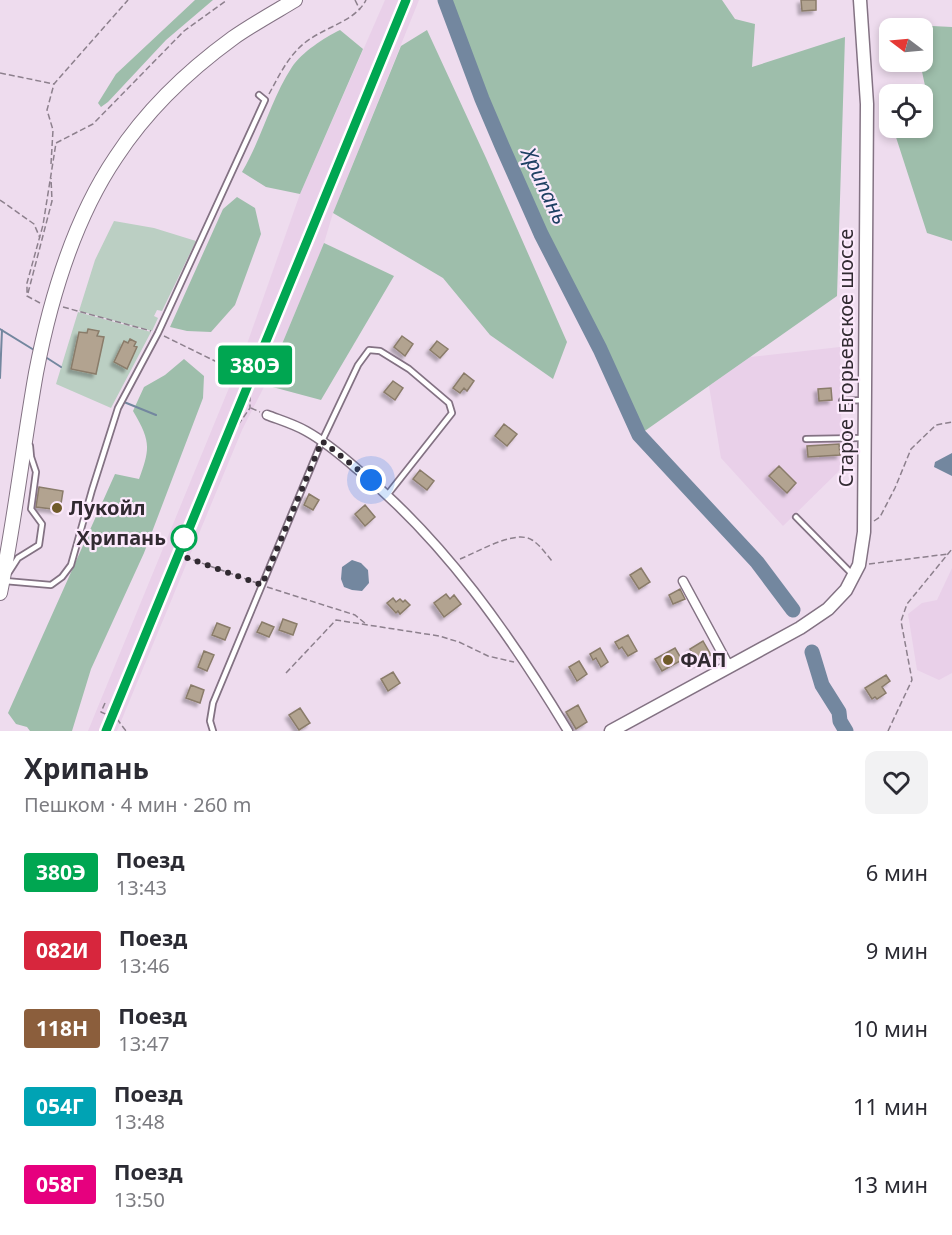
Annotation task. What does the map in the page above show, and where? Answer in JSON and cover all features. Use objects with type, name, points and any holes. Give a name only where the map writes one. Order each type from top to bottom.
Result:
[{"type":"main road","points":[[1,587],[37,372],[58,283],[91,201],[115,157],[151,112],[187,76],[234,37],[295,0]]},
{"type":"main road","name":"Старое Егорьевское шоссе","points":[[857,571],[864,525],[867,104],[860,0]]},
{"type":"main road","points":[[610,731],[800,628],[828,609],[846,590],[857,571]]},
{"type":"street","points":[[267,415],[304,430],[322,441],[388,494],[451,563],[527,664],[568,731]]},
{"type":"street","points":[[683,581],[729,666]]},
{"type":"lane","points":[[1,587],[51,585],[62,578],[71,565],[118,408],[152,338],[158,333],[265,100],[259,94]]},
{"type":"lane","points":[[213,731],[210,721],[213,703],[322,441],[358,365],[369,350],[380,351],[408,369],[449,403],[452,413],[388,494]]},
{"type":"lane","points":[[842,400],[865,400]]},
{"type":"lane","points":[[1,587],[18,558],[39,545],[42,525],[31,509],[36,472],[31,457],[29,419]]},
{"type":"lane","points":[[806,439],[865,438]]},
{"type":"lane","points":[[796,517],[857,571]]},
{"type":"path","points":[[27,296],[52,201],[53,137],[47,105],[54,84],[128,0]]},
{"type":"path","points":[[27,296],[27,283],[40,239],[56,143],[93,124],[184,31],[227,0]]},
{"type":"path","points":[[355,0],[361,11]]},
{"type":"path","points":[[265,100],[288,60],[309,39],[361,11],[366,0]]},
{"type":"path","points":[[0,73],[54,84]]},
{"type":"path","points":[[0,200],[34,224],[40,239]]},
{"type":"path","points":[[27,296],[41,303]]},
{"type":"path","points":[[62,306],[158,333]]},
{"type":"path","points":[[166,337],[217,362],[236,368],[241,360],[260,366],[250,395],[250,408],[233,432]]},
{"type":"path","points":[[242,366],[245,360]]},
{"type":"path","points":[[250,408],[267,415]]},
{"type":"path","points":[[864,525],[880,517],[911,449],[936,425],[952,422]]},
{"type":"path","points":[[451,563],[516,535],[530,539],[552,561]]},
{"type":"path","points":[[888,731],[912,680],[901,621],[907,604],[952,549]]},
{"type":"path","points":[[857,571],[948,554]]},
{"type":"path","points":[[185,557],[355,615],[366,625]]},
{"type":"path","points":[[286,673],[336,620],[439,636],[459,642],[488,656],[527,664]]},
{"type":"path","points":[[105,703],[101,712],[117,719],[126,731]]},
{"type":"path","points":[[117,719],[119,714]]},
{"type":"shaded area","points":[[385,0],[419,0],[333,213],[324,243],[265,385],[242,430],[117,731],[88,731],[247,344],[300,194]]},
{"type":"shaded area","points":[[840,347],[842,468],[783,526],[721,458],[709,386],[750,357]]},
{"type":"shaded area","points":[[952,568],[952,673],[939,680],[917,670],[908,614],[922,603],[937,600]]},
{"type":"green space","points":[[195,0],[213,0],[166,40],[101,107],[98,103],[116,74]]},
{"type":"green space","points":[[445,0],[722,0],[735,19],[755,24],[752,67],[845,37],[837,296],[639,435],[600,349],[541,234],[482,99]]},
{"type":"green space","points":[[933,26],[952,27],[952,241],[927,233],[896,138],[933,138],[933,84],[925,84],[922,72],[933,72]]},
{"type":"green space","points":[[340,30],[363,49],[300,194],[266,187],[242,172],[278,92],[301,56],[320,41]]},
{"type":"green space","points":[[427,30],[567,342],[553,379],[490,335],[443,278],[333,213],[401,46]]},
{"type":"green space","points":[[237,197],[255,208],[261,234],[235,305],[211,332],[187,331],[170,327],[223,209]]},
{"type":"green space","points":[[114,221],[154,228],[196,241],[162,311],[157,310],[154,316],[158,318],[152,331],[79,311],[95,260]]},
{"type":"green space","points":[[324,243],[394,276],[321,400],[265,385]]},
{"type":"green space","points":[[78,312],[151,332],[111,408],[56,384]]},
{"type":"green space","points":[[184,359],[204,376],[203,398],[144,553],[91,669],[72,731],[30,731],[27,727],[16,724],[8,713],[115,474],[139,479],[146,459],[146,437],[133,411],[144,387],[165,375]]},
{"type":"water","points":[[952,453],[952,476],[934,467],[935,462]]},
{"type":"water","points":[[352,560],[361,563],[368,570],[369,583],[362,591],[344,587],[341,579],[342,567]]},
{"type":"building","points":[[801,0],[816,0],[816,10],[802,11]]},
{"type":"building","points":[[88,329],[99,331],[97,336],[104,337],[96,374],[71,369],[79,332],[87,333]]},
{"type":"building","points":[[402,336],[413,344],[405,356],[394,347]]},
{"type":"building","points":[[130,339],[136,342],[134,346],[137,347],[127,369],[114,362],[124,341],[128,343]]},
{"type":"building","points":[[437,341],[448,349],[440,358],[430,350]]},
{"type":"building","points":[[464,373],[474,381],[467,391],[464,388],[460,393],[453,388]]},
{"type":"building","points":[[393,381],[403,388],[395,400],[384,392]]},
{"type":"building","points":[[831,388],[832,400],[819,401],[818,389]]},
{"type":"building","points":[[504,424],[517,434],[507,446],[495,436]]},
{"type":"building","points":[[839,444],[840,455],[808,457],[807,446]]},
{"type":"building","points":[[779,466],[796,483],[787,493],[769,476]]},
{"type":"building","points":[[420,470],[434,481],[427,490],[413,479]]},
{"type":"building","points":[[39,487],[63,491],[60,510],[36,507]]},
{"type":"building","points":[[309,494],[319,500],[313,510],[304,505]]},
{"type":"building","points":[[365,505],[375,517],[365,526],[355,514]]},
{"type":"building","points":[[641,568],[650,582],[639,589],[630,575]]},
{"type":"building","points":[[680,589],[685,599],[673,604],[669,595]]},
{"type":"building","points":[[446,594],[450,599],[454,595],[461,604],[444,617],[434,603]]},
{"type":"building","points":[[393,598],[396,602],[400,599],[403,602],[405,600],[410,605],[400,614],[398,611],[396,613],[387,603]]},
{"type":"building","points":[[283,619],[297,624],[293,635],[279,630]]},
{"type":"building","points":[[262,622],[274,627],[269,637],[257,632]]},
{"type":"building","points":[[217,623],[230,628],[225,640],[212,635]]},
{"type":"building","points":[[628,635],[637,651],[628,656],[622,647],[619,649],[615,642]]},
{"type":"building","points":[[703,641],[711,655],[698,663],[690,649]]},
{"type":"building","points":[[600,648],[608,662],[601,667],[596,658],[593,660],[590,654]]},
{"type":"building","name":"ФАП","points":[[675,648],[682,660],[662,671],[655,659]]},
{"type":"building","points":[[204,651],[214,655],[207,671],[198,667]]},
{"type":"building","points":[[579,661],[587,674],[577,681],[569,667]]},
{"type":"building","points":[[393,672],[400,683],[388,691],[381,679]]},
{"type":"building","points":[[886,675],[890,681],[882,687],[886,693],[877,699],[875,697],[872,699],[865,688]]},
{"type":"building","points":[[191,685],[204,690],[200,703],[186,698]]},
{"type":"building","points":[[578,705],[587,722],[576,729],[566,712]]},
{"type":"building","points":[[300,708],[310,723],[299,730],[289,715]]},
{"type":"waterway","name":"Хрипань","points":[[445,0],[482,99],[541,234],[600,349],[639,435],[757,562],[793,610]]},
{"type":"waterway","points":[[0,329],[34,350]]},
{"type":"waterway","points":[[0,378],[2,330]]},
{"type":"waterway","points":[[47,358],[61,367]]},
{"type":"waterway","points":[[124,402],[156,415]]},
{"type":"waterway","name":"Хрипань","points":[[812,652],[822,685],[839,712],[840,721],[846,731]]},
{"type":"railway","points":[[106,731],[406,0]]},
{"type":"train","name":"380Э","points":[[106,731],[406,0]]},
{"type":"place","name":"Лукойл","points":[[57,508]]},
{"type":"place","name":"Хрипань","points":[[184,538]]},
{"type":"place","name":"ФАП","points":[[668,660]]},
{"type":"route","points":[[184,538],[185,557],[262,585],[322,441],[371,480]]}]
